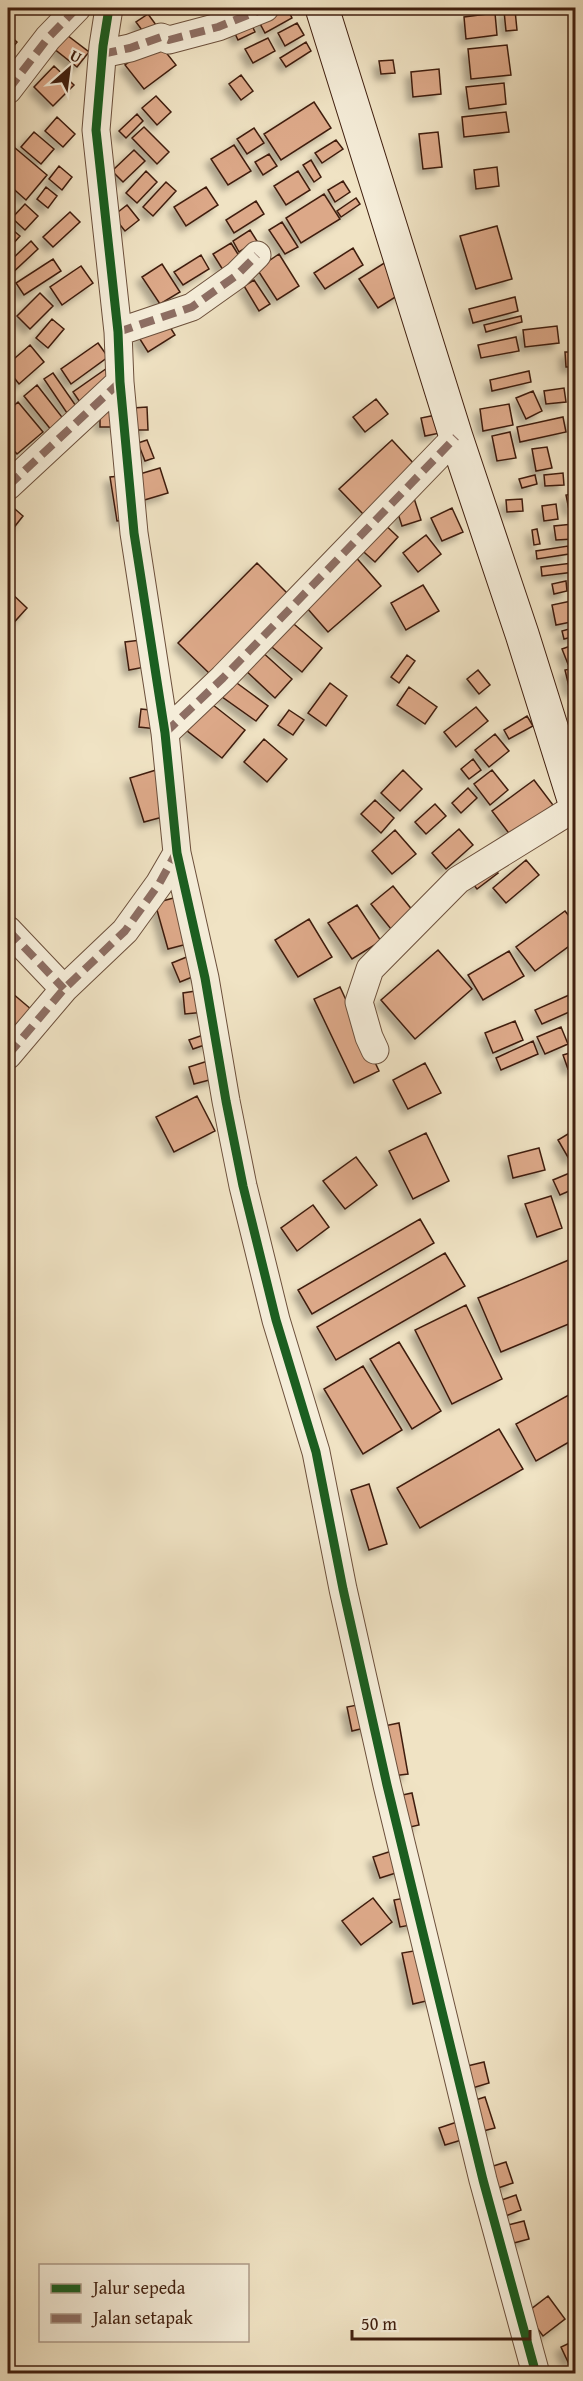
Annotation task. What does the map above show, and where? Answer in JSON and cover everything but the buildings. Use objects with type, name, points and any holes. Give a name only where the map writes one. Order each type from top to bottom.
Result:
[{"type":"main road","points":[[322,8],[456,437],[522,634],[576,806]]},
{"type":"street","points":[[8,90],[48,38],[77,8]]},
{"type":"street","points":[[109,8],[102,54],[96,130],[118,332],[120,382],[134,533],[165,733],[177,853],[205,978],[243,1186],[276,1320],[316,1452],[393,1808],[483,2180],[536,2373]]},
{"type":"street","points":[[102,54],[130,48],[161,37],[169,40],[218,27],[265,8]]},
{"type":"street","points":[[118,332],[192,307],[237,275],[257,255]]},
{"type":"street","points":[[8,486],[120,382]]},
{"type":"street","points":[[165,733],[223,678],[456,437]]},
{"type":"street","points":[[375,1050],[369,1037],[360,1002],[370,969],[458,880],[576,806]]},
{"type":"street","points":[[8,1055],[64,989],[125,931],[159,884],[177,853]]},
{"type":"street","points":[[8,930],[64,989]]},
{"type":"marked path","points":[[8,90],[48,38],[77,8]]},
{"type":"marked path","points":[[102,54],[130,48],[161,37],[169,40],[218,27],[265,8]]},
{"type":"marked path","points":[[118,332],[192,307],[237,275],[257,255]]},
{"type":"marked path","points":[[8,486],[120,382]]},
{"type":"marked path","points":[[165,733],[223,678],[456,437]]},
{"type":"marked path","points":[[8,1055],[64,989],[125,931],[159,884],[176,853]]},
{"type":"marked path","points":[[8,930],[64,989]]},
{"type":"cycle path","points":[[109,8],[103,46],[96,130],[118,332],[120,382],[134,533],[165,733],[177,853],[205,978],[243,1186],[276,1320],[316,1452],[343,1589],[387,1785],[483,2180],[536,2374]]}]
